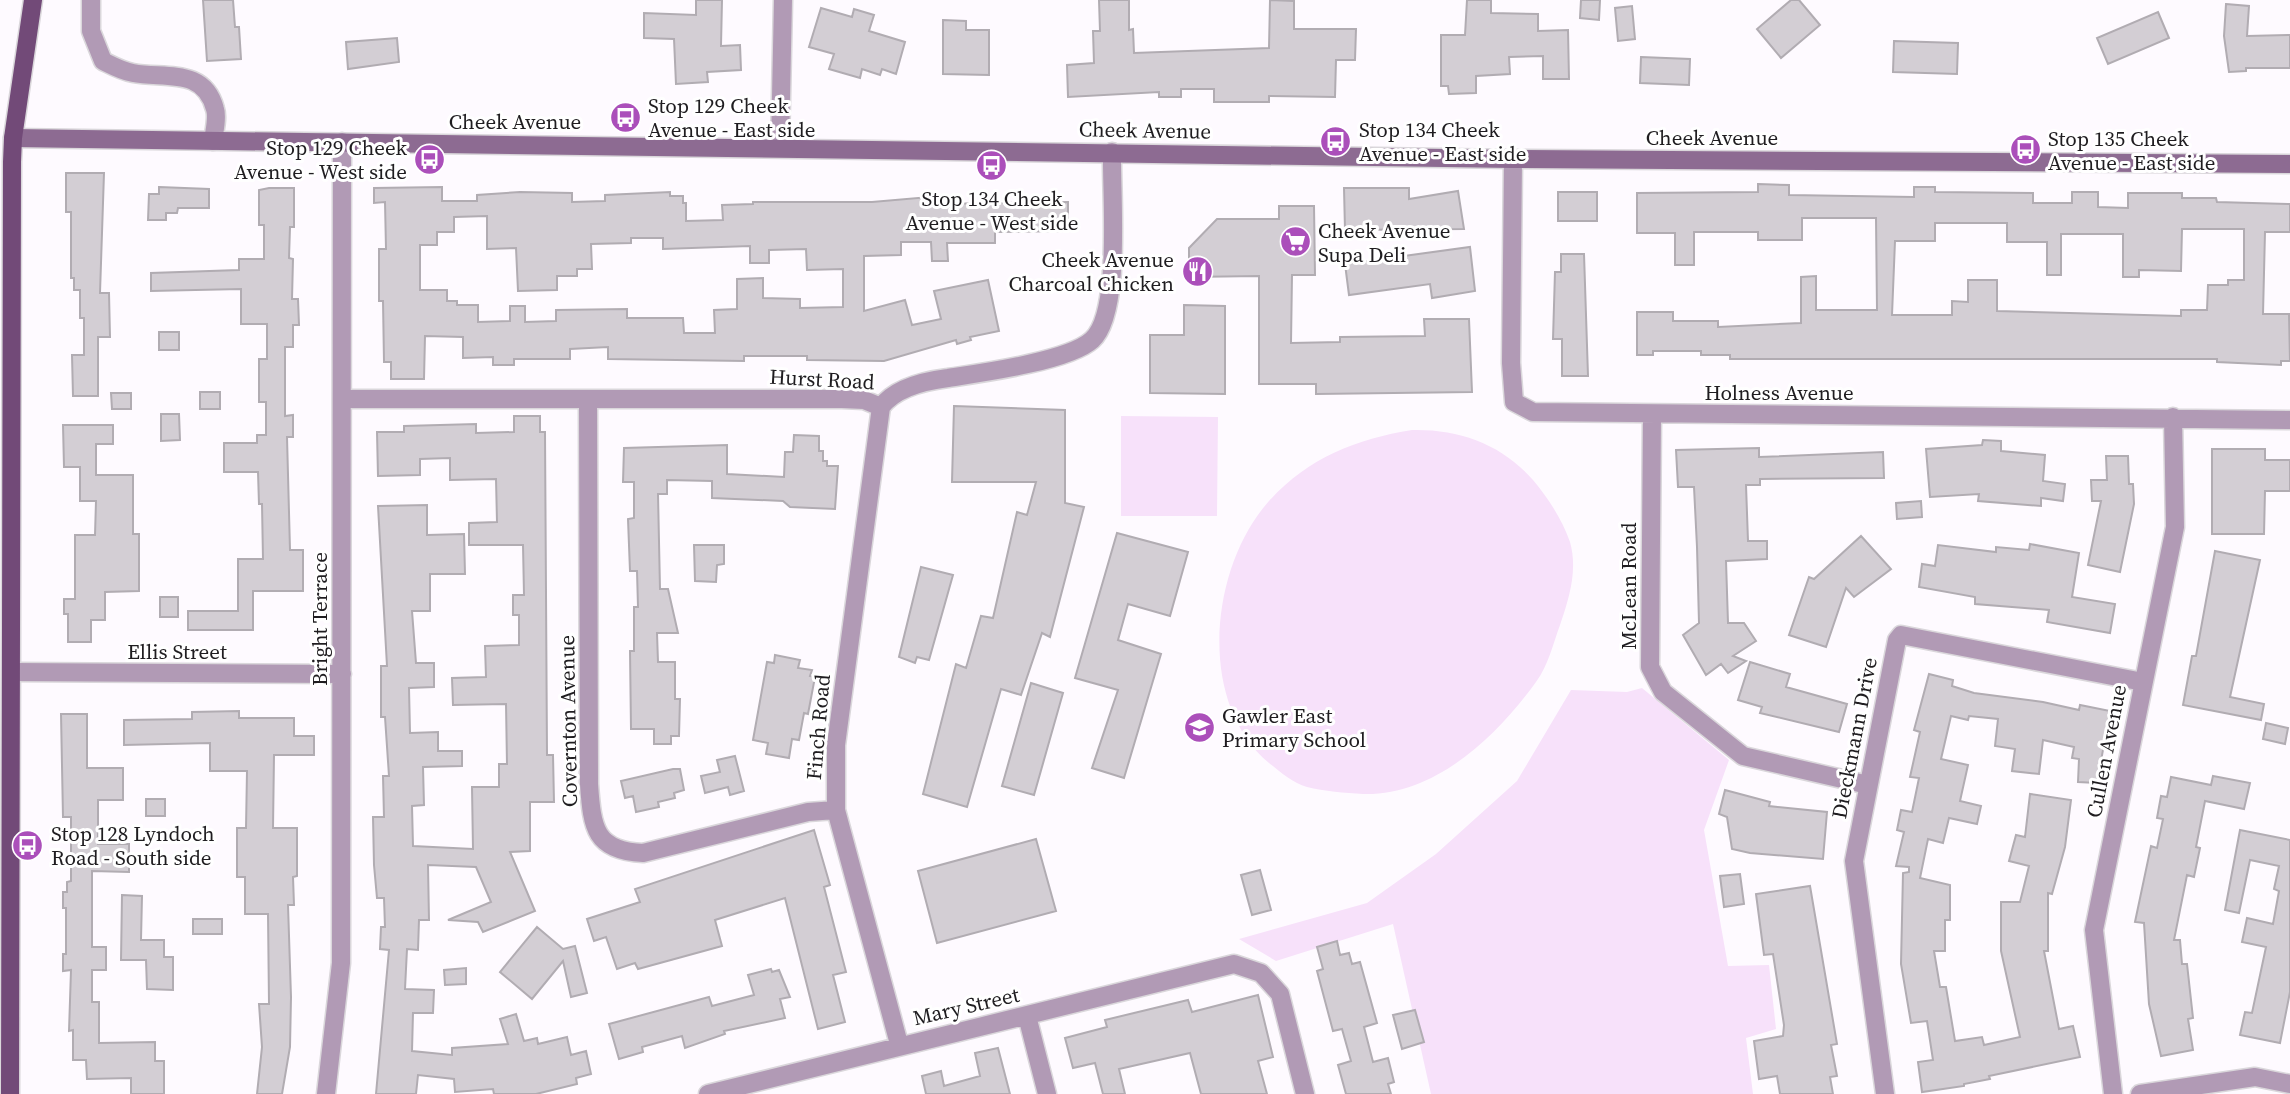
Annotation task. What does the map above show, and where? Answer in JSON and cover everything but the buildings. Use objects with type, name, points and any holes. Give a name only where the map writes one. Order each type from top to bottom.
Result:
[{"type":"main road","points":[[10,1094],[12,672],[6,138],[33,0]]},
{"type":"street","points":[[91,0],[91,32],[103,61],[135,73],[174,74],[196,81],[205,89],[216,110],[213,141]]},
{"type":"street","points":[[780,146],[782,0]]},
{"type":"street","name":"Cheek Avenue","points":[[6,138],[780,146],[1513,159],[2290,164]]},
{"type":"street","name":"Bright Terrace","points":[[326,1094],[341,963],[342,142]]},
{"type":"street","name":"Hurst Road","points":[[342,399],[842,399],[864,400],[881,407],[893,394],[913,387],[1068,355],[1091,341],[1101,331],[1111,300],[1112,152]]},
{"type":"street","name":"Holness Avenue","points":[[1513,159],[1511,363],[1514,402],[1533,412],[2290,420]]},
{"type":"street","name":"Covernton Avenue","points":[[588,399],[589,784],[590,809],[600,836],[620,852],[643,853],[807,812],[836,810]]},
{"type":"street","name":"Finch Road","points":[[881,407],[836,745],[836,810],[899,1044]]},
{"type":"street","name":"McLean Road","points":[[1652,414],[1650,667],[1653,677],[1663,692],[1743,756],[1868,785]]},
{"type":"street","name":"Cullen Avenue","points":[[2113,1094],[2094,930],[2175,527],[2174,417]]},
{"type":"street","name":"Dieckmann Drive","points":[[1885,1094],[1854,861],[1897,640],[1901,635],[2143,682]]},
{"type":"street","name":"Ellis Street","points":[[12,672],[342,674]]},
{"type":"street","name":"Mary Street","points":[[708,1094],[899,1044],[1027,1016],[1234,964],[1261,973],[1280,994],[1305,1094]]},
{"type":"street","points":[[1027,1016],[1047,1094]]},
{"type":"street","points":[[2140,1094],[2255,1077],[2290,1084]]},
{"type":"shaded area","points":[[1121,416],[1218,417],[1217,516],[1121,516]]},
{"type":"shaded area","points":[[1412,430],[1447,432],[1478,441],[1507,457],[1533,480],[1554,509],[1570,542],[1573,574],[1566,605],[1547,662],[1536,682],[1502,723],[1462,759],[1415,785],[1389,792],[1363,794],[1307,787],[1269,763],[1246,737],[1230,706],[1221,671],[1220,634],[1224,597],[1234,561],[1249,529],[1269,501],[1300,473],[1352,445]]},
{"type":"shaded area","points":[[1642,688],[1729,760],[1704,830],[1728,966],[1769,965],[1776,1029],[1746,1038],[1753,1094],[1431,1094],[1393,924],[1276,961],[1239,939],[1367,903],[1436,854],[1517,781],[1571,690],[1627,692]]},
{"type":"place","name":"Stop 129 Cheek Avenue - East side","points":[[625,117]]},
{"type":"place","name":"Stop 134 Cheek Avenue - East side","points":[[1336,141]]},
{"type":"place","name":"Stop 135 Cheek Avenue - East side","points":[[2025,150]]},
{"type":"place","name":"Stop 129 Cheek Avenue - West side","points":[[430,159]]},
{"type":"place","name":"Stop 134 Cheek Avenue - West side","points":[[992,166]]},
{"type":"place","name":"Cheek Avenue Supa Deli","points":[[1295,242]]},
{"type":"place","name":"Cheek Avenue Charcoal Chicken","points":[[1197,271]]},
{"type":"place","name":"Gawler East Primary School","points":[[1199,727]]},
{"type":"place","name":"Stop 128 Lyndoch Road - South side","points":[[28,845]]}]
